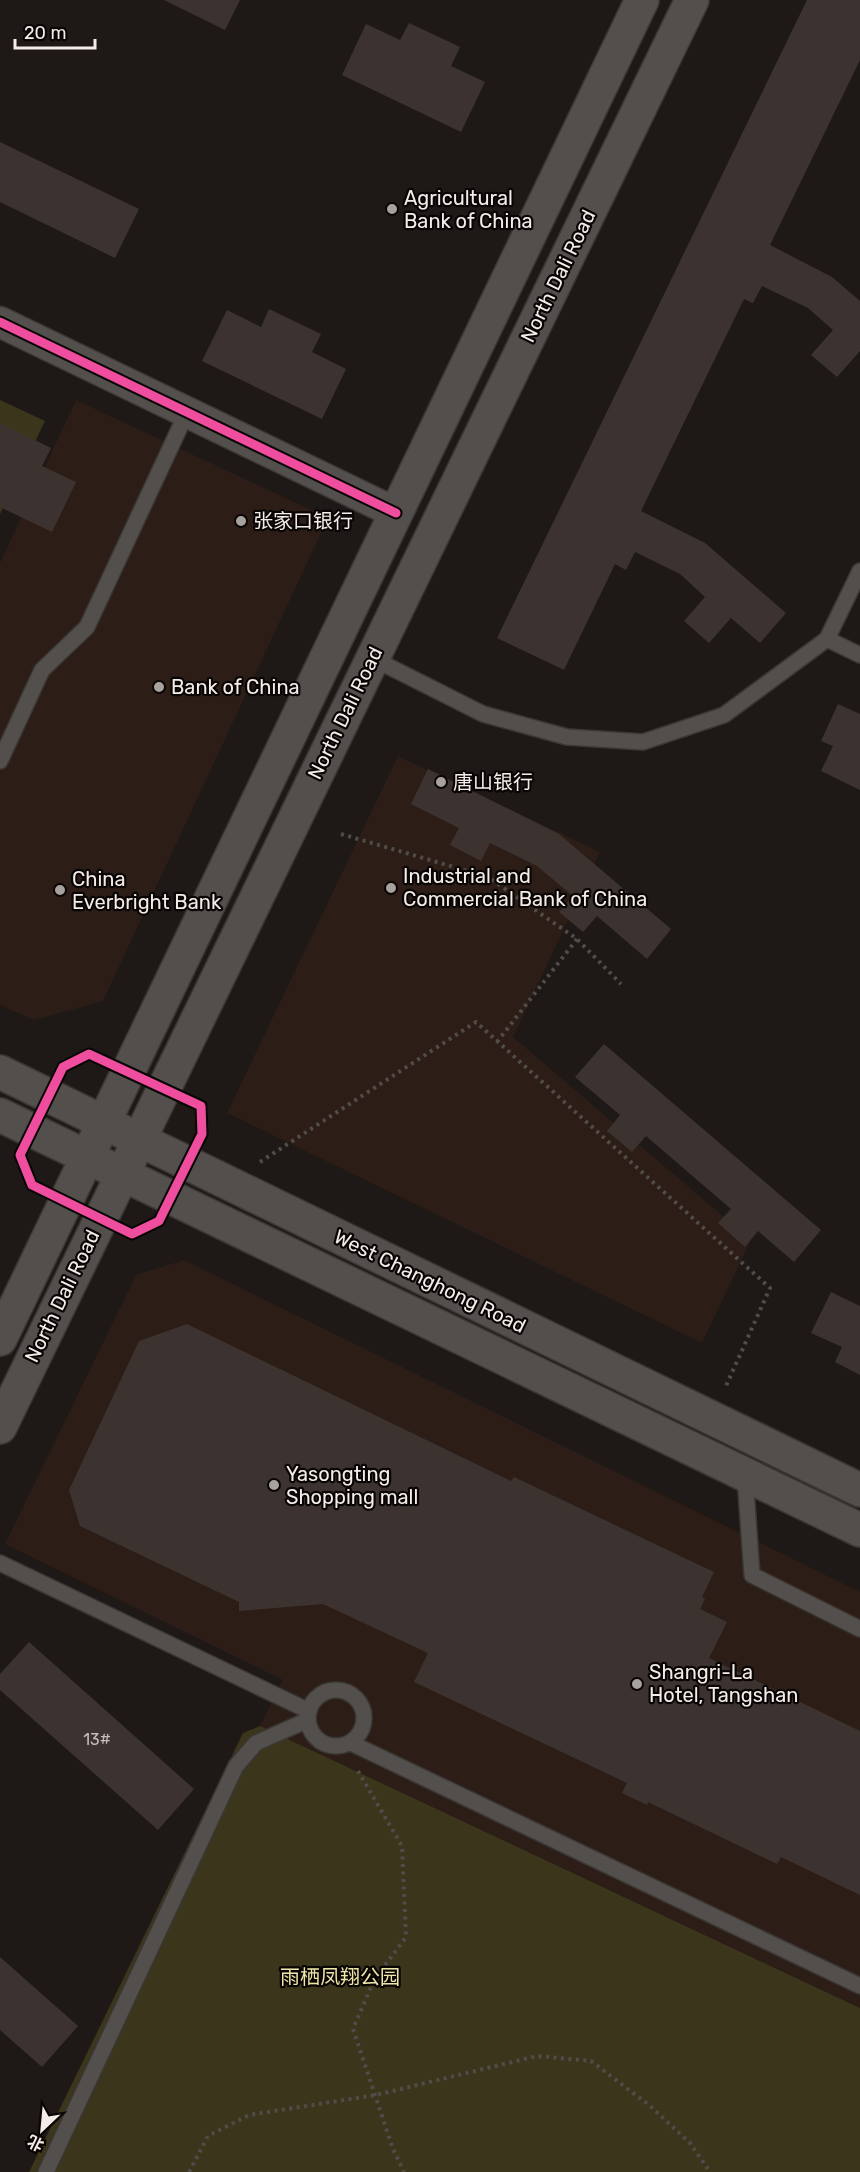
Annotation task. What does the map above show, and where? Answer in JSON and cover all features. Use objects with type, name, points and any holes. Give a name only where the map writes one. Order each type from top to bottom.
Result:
[{"type":"main road","name":"North Dali Road","points":[[0,1339],[642,0]]},
{"type":"main road","name":"North Dali Road","points":[[0,1427],[692,0]]},
{"type":"main road","name":"West Changhong Road","points":[[0,1072],[860,1490]]},
{"type":"main road","name":"West Changhong Road","points":[[0,1115],[860,1530]]},
{"type":"street","points":[[0,322],[396,513]]},
{"type":"lane","points":[[0,760],[42,670],[87,627],[187,412]]},
{"type":"lane","points":[[372,658],[483,714],[567,737],[644,742],[724,715],[827,639],[860,571]]},
{"type":"lane","points":[[827,639],[860,655]]},
{"type":"lane","points":[[745,1476],[752,1575],[860,1629]]},
{"type":"lane","points":[[0,1563],[308,1715]]},
{"type":"lane","points":[[327,1691],[345,1691],[360,1702],[365,1720],[358,1737],[351,1743],[342,1746],[323,1744],[315,1738],[308,1715],[313,1702],[327,1691]]},
{"type":"lane","points":[[46,2172],[236,1766],[256,1743],[308,1715]]},
{"type":"lane","points":[[351,1743],[860,1986]]},
{"type":"path","points":[[341,834],[488,877],[577,939],[621,984]]},
{"type":"path","points":[[497,1042],[577,939]]},
{"type":"path","points":[[260,1162],[476,1022],[770,1288],[726,1386]]},
{"type":"path","points":[[356,1769],[402,1846],[406,1937],[374,1980],[353,2030],[404,2172]]},
{"type":"path","points":[[189,2172],[208,2136],[249,2115],[375,2095],[537,2056],[591,2061],[657,2112],[690,2143],[710,2172]]},
{"type":"shaded area","points":[[76,400],[328,518],[103,1001],[34,1020],[0,1005],[0,563]]},
{"type":"shaded area","points":[[398,756],[600,852],[513,1037],[751,1240],[702,1343],[227,1113]]},
{"type":"shaded area","points":[[184,1260],[860,1592],[860,2008],[260,1726],[283,1680],[5,1544],[136,1275]]},
{"type":"green space","points":[[0,400],[45,421],[0,514]]},
{"type":"green space","name":"雨栖凤翔公园","points":[[260,1726],[860,2008],[860,2172],[29,2172],[243,1733]]},
{"type":"building","points":[[164,0],[240,0],[225,30]]},
{"type":"building","points":[[807,0],[860,0],[860,60],[770,245],[832,277],[860,301],[860,351],[837,377],[811,355],[833,330],[808,308],[762,286],[753,303],[744,299],[641,511],[705,543],[786,613],[760,643],[731,618],[709,643],[684,621],[705,597],[680,574],[635,552],[626,570],[615,564],[564,670],[497,638]]},
{"type":"building","points":[[409,23],[460,47],[451,66],[485,82],[461,132],[342,75],[366,24],[400,40]]},
{"type":"building","points":[[0,142],[139,209],[115,258],[0,202]]},
{"type":"building","points":[[269,309],[321,334],[312,352],[346,369],[322,419],[202,361],[227,310],[261,327]]},
{"type":"building","points":[[0,423],[51,448],[42,466],[76,482],[52,532],[0,507]]},
{"type":"building","points":[[838,704],[860,714],[860,790],[821,771],[833,746],[821,741]]},
{"type":"building","points":[[428,769],[559,834],[671,929],[647,959],[597,916],[583,932],[559,912],[573,896],[537,866],[490,843],[481,861],[450,845],[459,828],[411,804]]},
{"type":"building","points":[[604,1044],[821,1230],[794,1262],[758,1231],[745,1247],[718,1223],[731,1209],[646,1136],[632,1152],[607,1131],[620,1115],[575,1077]]},
{"type":"building","points":[[831,1292],[860,1306],[860,1375],[835,1362],[842,1347],[811,1333]]},
{"type":"building","points":[[187,1324],[511,1481],[514,1477],[714,1572],[702,1597],[705,1599],[700,1609],[727,1622],[709,1658],[860,1731],[860,1895],[781,1857],[777,1864],[648,1802],[647,1805],[622,1793],[627,1783],[414,1682],[428,1653],[323,1604],[239,1611],[239,1602],[80,1526],[69,1490],[139,1341]]},
{"type":"building","points":[[29,1642],[194,1789],[158,1830],[0,1690],[0,1674]]},
{"type":"building","points":[[0,1957],[78,2026],[42,2067],[0,2030]]},
{"type":"cycle path","points":[[0,322],[396,513]]},
{"type":"cycle path","points":[[89,1054],[201,1106],[202,1134],[159,1221],[132,1234],[32,1185],[20,1155],[63,1067],[89,1054]]},
{"type":"place","name":"Agricultural Bank of China","points":[[392,209]]},
{"type":"place","name":"张家口银行","points":[[241,521]]},
{"type":"place","name":"Bank of China","points":[[159,687]]},
{"type":"place","name":"唐山银行","points":[[441,782]]},
{"type":"place","name":"Industrial and Commercial Bank of China","points":[[391,888]]},
{"type":"place","name":"China Everbright Bank","points":[[60,890]]},
{"type":"place","name":"Yasongting Shopping mall","points":[[274,1485]]},
{"type":"place","name":"Shangri-La Hotel, Tangshan","points":[[637,1684]]}]
